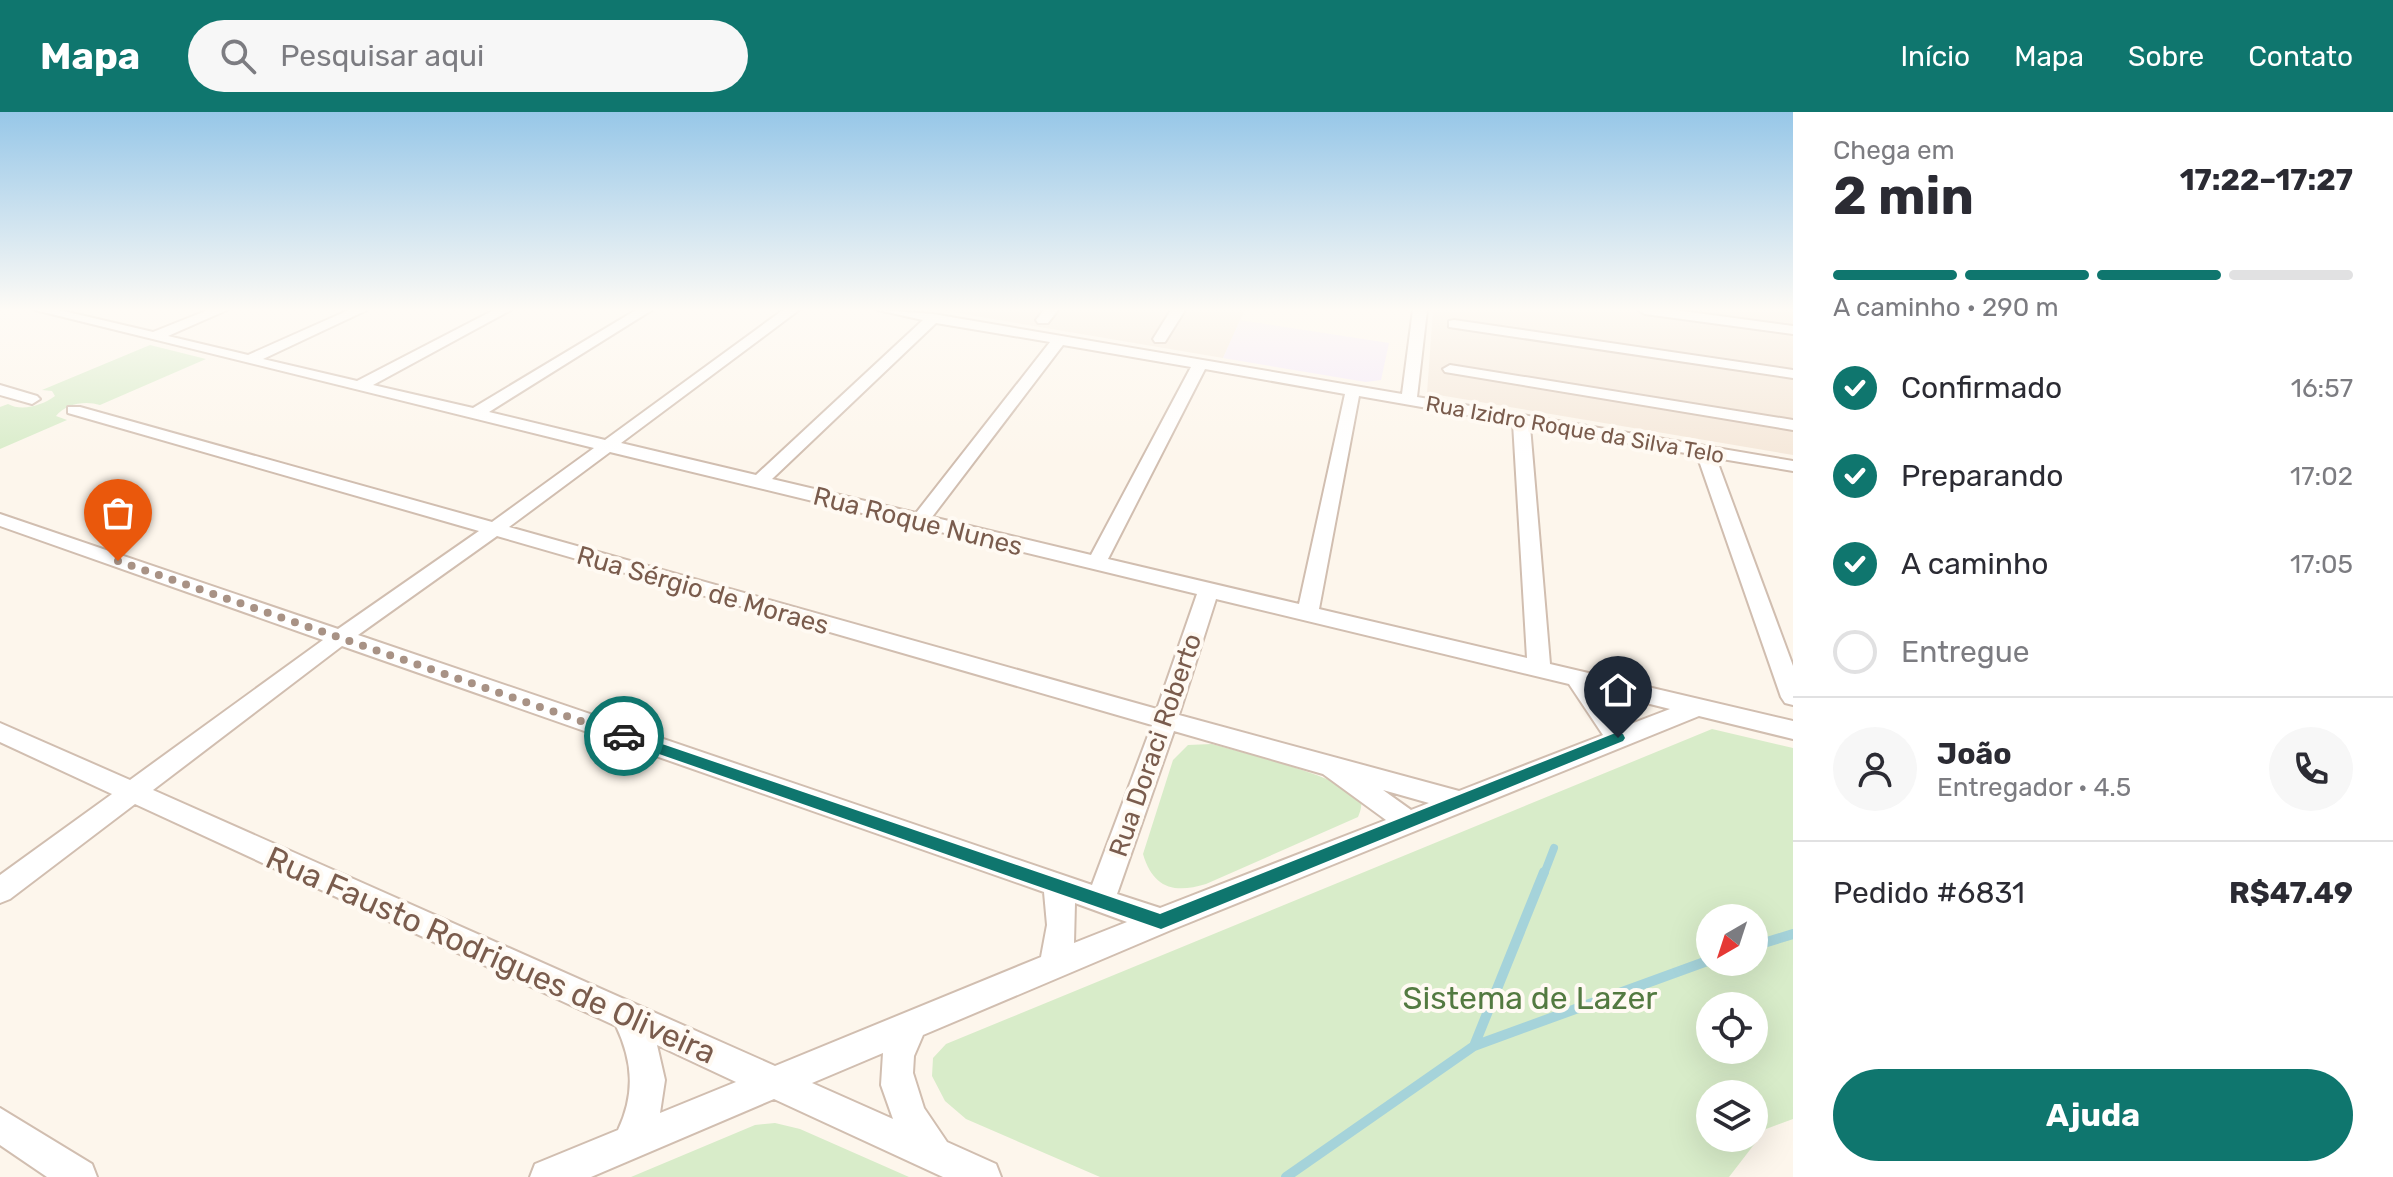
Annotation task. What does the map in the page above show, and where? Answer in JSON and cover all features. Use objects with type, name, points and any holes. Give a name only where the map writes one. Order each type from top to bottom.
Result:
[{"type":"street","name":"Rua Roque Nunes","points":[[248,360],[1793,730]]},
{"type":"street","points":[[357,387],[409,360]]},
{"type":"street","points":[[473,415],[564,360]]},
{"type":"street","points":[[0,891],[338,639],[492,531],[723,360]]},
{"type":"street","points":[[759,482],[889,360]]},
{"type":"street","points":[[920,521],[1044,360]]},
{"type":"street","name":"Rua Izidro Roque da Silva Telo","points":[[1175,360],[1793,466]]},
{"type":"street","points":[[1409,400],[1414,360]]},
{"type":"street","points":[[1696,360],[1793,374]]},
{"type":"street","points":[[1096,564],[1200,364]]},
{"type":"street","points":[[1450,369],[1793,425]]},
{"type":"street","points":[[0,390],[32,399]]},
{"type":"street","points":[[1307,615],[1353,390]]},
{"type":"street","name":"Rua Sérgio de Moraes","points":[[74,410],[492,531],[1458,801]]},
{"type":"street","points":[[1521,420],[1539,670]]},
{"type":"street","points":[[1705,452],[1793,697]]},
{"type":"street","points":[[0,520],[1161,921]]},
{"type":"street","name":"Rua Doraci Roberto","points":[[1101,899],[1208,591]]},
{"type":"street","points":[[1577,679],[1618,738]]},
{"type":"street","points":[[548,1177],[1161,921],[1695,708]]},
{"type":"street","name":"Rua Fausto Rodrigues de Oliveira","points":[[0,732],[983,1177]]},
{"type":"street","name":"Rua Sérgio de Moraes","points":[[1332,767],[1406,821]]},
{"type":"street","points":[[1054,965],[1061,943],[1062,899],[1055,885]]},
{"type":"street","points":[[628,1017],[642,1044],[650,1079],[645,1114],[631,1142]]},
{"type":"street","points":[[912,1025],[897,1059],[901,1094],[913,1126],[936,1156]]},
{"type":"street","points":[[0,1125],[79,1177]]},
{"type":"shaded area","points":[[1233,360],[1385,360],[1381,380],[1366,382]]},
{"type":"shaded area","points":[[1429,360],[1793,360],[1793,455],[1427,393]]},
{"type":"green space","points":[[115,360],[204,360],[100,405],[70,406],[56,416],[67,420],[0,449],[0,407],[8,404],[32,406],[55,396],[52,391],[42,390]]},
{"type":"green space","name":"Sistema de Lazer","points":[[1712,729],[1793,748],[1793,1119],[1768,1128],[1768,1080],[1696,1080],[1696,1152],[1748,1152],[1729,1177],[1100,1177],[966,1119],[945,1101],[932,1076],[933,1058],[946,1044]]},
{"type":"green space","points":[[1212,744],[1315,774],[1351,791],[1360,799],[1358,817],[1206,884],[1184,888],[1166,886],[1153,874],[1143,854],[1173,760],[1188,745]]},
{"type":"green space","points":[[775,1123],[800,1129],[909,1177],[631,1177],[755,1125]]},
{"type":"waterway","points":[[1544,874],[1554,848]]},
{"type":"waterway","points":[[1474,1046],[1544,872]]},
{"type":"waterway","points":[[1768,942],[1793,934]]},
{"type":"waterway","points":[[1474,1046],[1696,965]]},
{"type":"waterway","points":[[1286,1177],[1474,1046]]},
{"type":"way so far","points":[[118,561],[624,736]]},
{"type":"route","points":[[624,736],[1161,921],[1618,738]]}]
